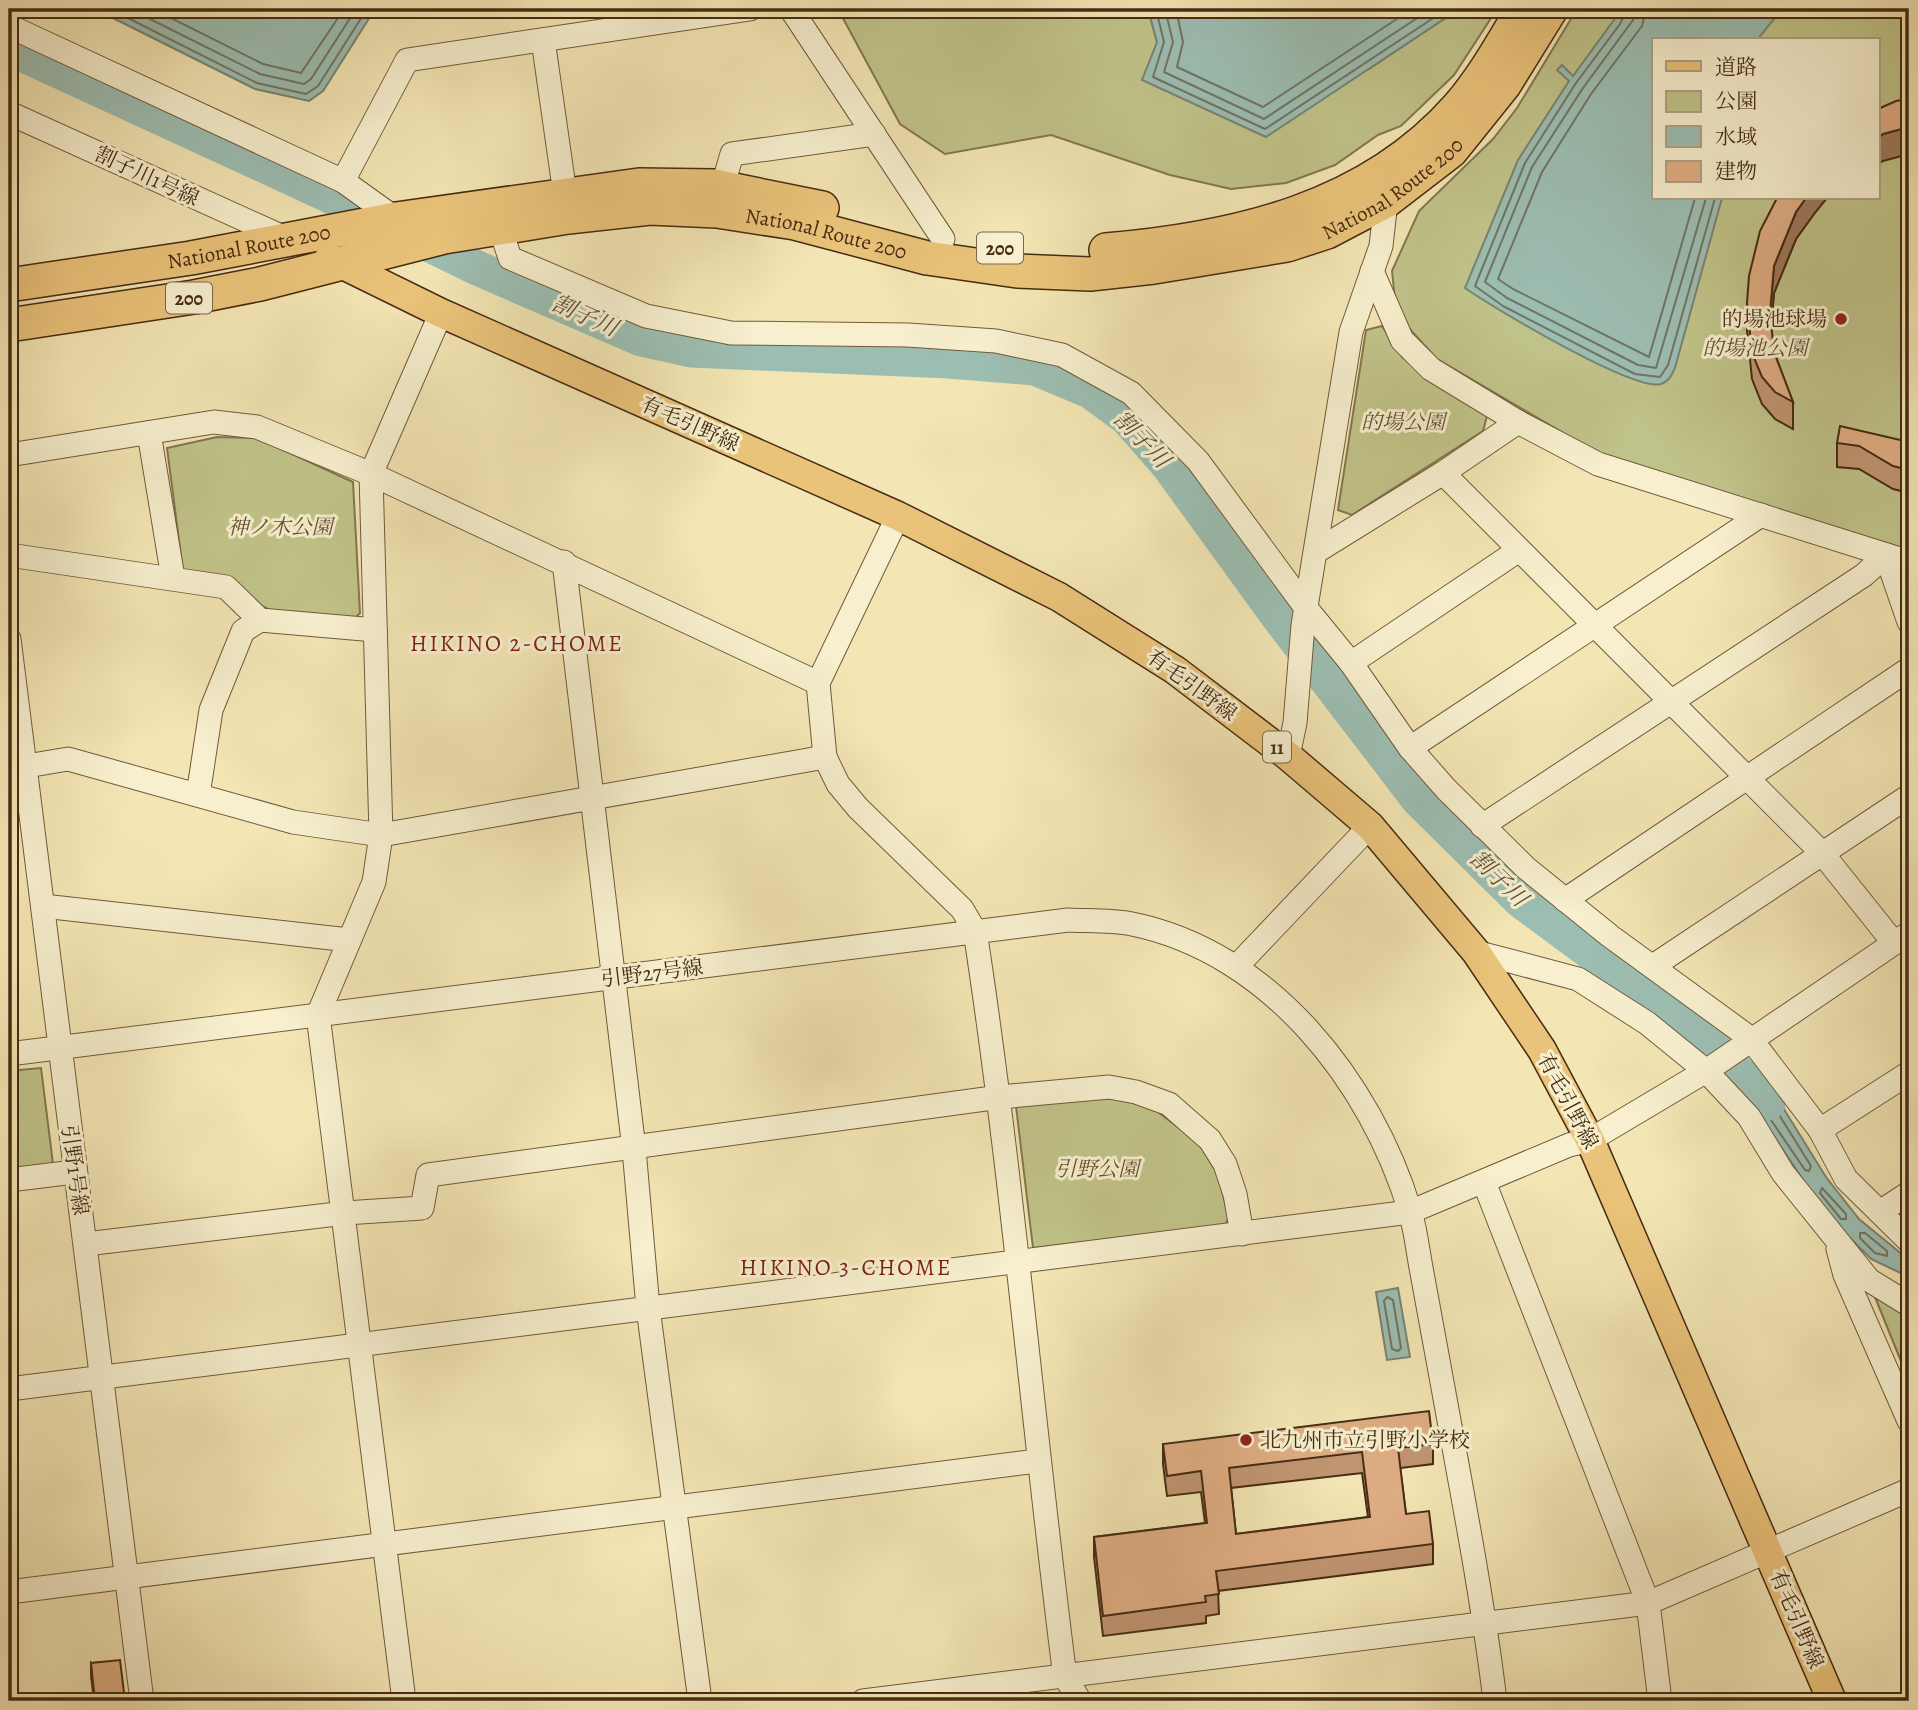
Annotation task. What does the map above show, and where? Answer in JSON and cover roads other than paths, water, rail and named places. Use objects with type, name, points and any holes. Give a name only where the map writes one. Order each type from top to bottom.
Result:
[{"type":"highway","name":"National Route 200","points":[[9,324],[194,297],[282,279],[444,237],[650,208],[717,211],[795,223],[927,258],[1017,271],[1090,274],[1154,267],[1287,245],[1328,232],[1379,190],[1423,140],[1458,106],[1523,9]]},
{"type":"highway","name":"National Route 200","points":[[9,285],[191,258],[323,230],[639,185],[722,188],[794,200],[943,239],[1049,252],[1122,249],[1267,224],[1328,202],[1379,190],[1451,151],[1504,85],[1551,9]]},
{"type":"main road","name":"有毛引野線","points":[[285,238],[352,260],[441,313],[898,516],[1059,597],[1175,670],[1288,756],[1370,827],[1476,953],[1542,1050],[1590,1140],[1832,1701]]},
{"type":"street","points":[[343,181],[407,60],[750,9]]},
{"type":"street","points":[[790,9],[943,239]]},
{"type":"street","points":[[9,26],[343,181],[396,219]]},
{"type":"street","points":[[543,40],[565,194]]},
{"type":"street","name":"割子川1号線","points":[[9,113],[285,238]]},
{"type":"street","points":[[722,188],[732,154],[874,134]]},
{"type":"street","points":[[1288,756],[1295,723],[1297,673],[1304,616],[1317,551],[1351,332],[1381,246],[1379,190]]},
{"type":"street","points":[[500,228],[510,258],[646,316],[731,332],[908,335],[983,340],[1062,355],[1131,393],[1198,461],[1304,616],[1351,663],[1410,748],[1482,826],[1565,900],[1653,966],[1744,1042],[1820,1130],[1846,1179],[1909,1241]]},
{"type":"street","points":[[1372,271],[1402,340],[1432,369],[1518,422],[1598,464],[1909,562]]},
{"type":"street","points":[[404,1701],[345,1213],[318,1015],[374,883],[381,835],[371,474],[441,313]]},
{"type":"street","points":[[9,455],[214,422],[257,427],[371,474],[564,562],[818,684]]},
{"type":"street","points":[[1317,551],[1443,473],[1518,422]]},
{"type":"street","points":[[149,433],[173,578]]},
{"type":"street","points":[[9,1389],[1410,1212],[1569,1145],[1590,1140],[1706,1071],[1744,1042],[1901,938],[1822,853],[1443,473]]},
{"type":"street","points":[[1410,748],[1762,515]]},
{"type":"street","points":[[898,516],[818,684],[825,757],[838,784],[962,909],[975,931],[1000,1097],[1019,1261],[1037,1461],[1065,1676],[1080,1701]]},
{"type":"street","points":[[1351,663],[1519,550]]},
{"type":"street","points":[[9,555],[226,587],[260,620]]},
{"type":"street","points":[[1886,555],[1909,622]]},
{"type":"street","points":[[1482,826],[1864,575],[1886,555]]},
{"type":"street","points":[[564,562],[590,798],[634,1149],[648,1308],[700,1701]]},
{"type":"street","points":[[198,795],[211,710],[243,631],[260,620],[375,630]]},
{"type":"street","name":"引野1号線","points":[[9,639],[17,768],[43,906],[74,1172],[86,1244],[142,1701]]},
{"type":"street","points":[[1565,900],[1909,669]]},
{"type":"street","points":[[17,768],[68,759],[293,822],[381,835],[825,757]]},
{"type":"street","points":[[1653,966],[1909,796]]},
{"type":"street","points":[[1236,967],[1370,827]]},
{"type":"street","points":[[43,906],[349,940]]},
{"type":"street","name":"引野27号線","points":[[9,1054],[1068,920],[1132,924],[1194,945],[1236,967],[1282,1006],[1331,1056],[1352,1085],[1385,1145],[1410,1212],[1486,1624],[1495,1701]]},
{"type":"street","points":[[1476,953],[1578,979],[1647,1023],[1706,1071],[1749,1117],[1783,1173],[1870,1280],[1909,1304]]},
{"type":"street","points":[[1820,1130],[1909,1073]]},
{"type":"street","points":[[86,1244],[345,1213],[422,1208],[428,1175],[1000,1097],[1109,1087],[1136,1092],[1169,1104],[1210,1140],[1225,1164],[1235,1194],[1242,1234]]},
{"type":"street","points":[[9,1180],[74,1172]]},
{"type":"street","points":[[1484,1182],[1648,1603],[1660,1701]]},
{"type":"street","points":[[1880,1212],[1909,1193]]},
{"type":"street","points":[[1834,1238],[1846,1275],[1909,1421]]},
{"type":"street","points":[[9,1592],[674,1505],[1037,1461]]},
{"type":"street","points":[[863,1701],[1648,1603],[1909,1490]]},
{"type":"water","points":[[95,9],[375,9],[323,91],[309,101],[255,89]]},
{"type":"water","points":[[1148,9],[1459,9],[1266,137],[1142,80],[1157,42]]},
{"type":"water","points":[[1622,9],[1782,9],[1759,38],[1652,38],[1652,200],[1721,200],[1675,368],[1668,380],[1661,384],[1646,383],[1594,362],[1532,329],[1465,288],[1518,160],[1569,81],[1557,70],[1562,65],[1573,76]]},
{"type":"water","points":[[1746,1063],[1782,1106],[1826,1177],[1859,1219],[1909,1260],[1909,1277],[1871,1259],[1826,1214],[1755,1108],[1724,1075]]},
{"type":"water","points":[[1398,1288],[1410,1357],[1387,1360],[1376,1292]]},
{"type":"waterway","name":"割子川","points":[[9,48],[326,194],[475,267],[641,339],[691,350],[949,361],[1035,368],[1090,391],[1127,418],[1168,465],[1277,615],[1418,799],[1521,901],[1701,1034],[1768,1103]]},
{"type":"place","name":"的場池球場","points":[[1841,319]]},
{"type":"place","name":"北九州市立引野小学校","points":[[1246,1440]]},
{"type":"district","name":"HIKINO 2-CHOME","points":[[517,643]]},
{"type":"district","name":"HIKINO 3-CHOME","points":[[846,1267]]},
{"type":"park label","name":"的場池公園","points":[[1755,348]]},
{"type":"park label","name":"的場公園","points":[[1403,422]]},
{"type":"park label","name":"神ノ木公園","points":[[280,527]]},
{"type":"park label","name":"引野公園","points":[[1097,1169]]}]
